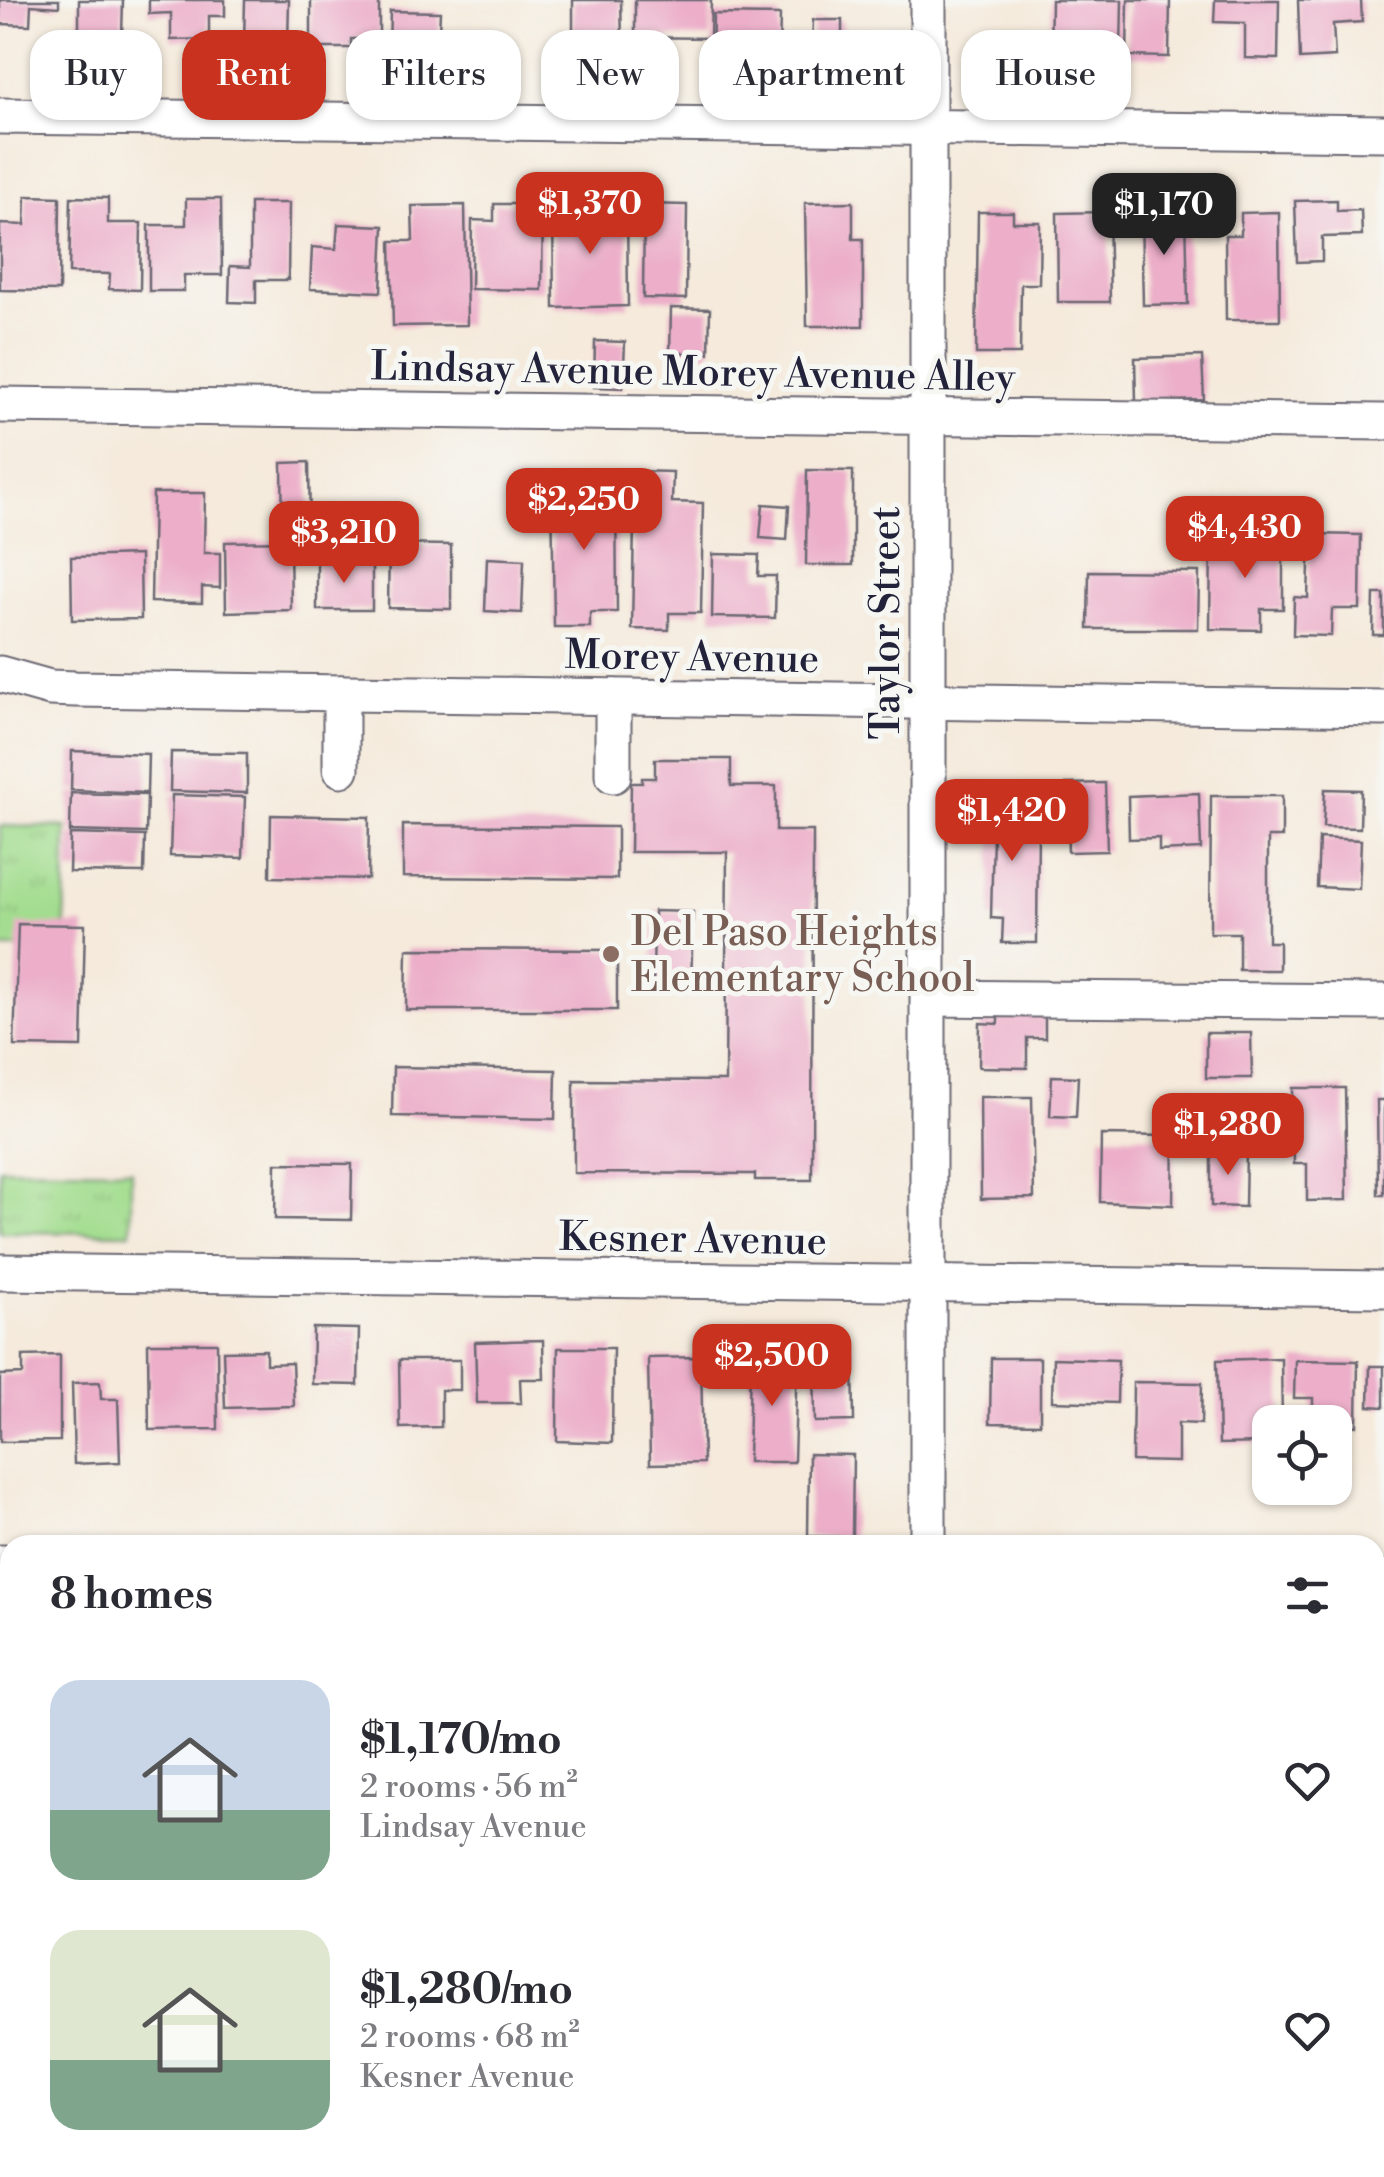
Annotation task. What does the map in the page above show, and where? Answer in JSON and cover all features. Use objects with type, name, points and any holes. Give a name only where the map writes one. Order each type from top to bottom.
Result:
[{"type":"street","name":"Taylor Street","points":[[928,0],[928,1535]]},
{"type":"street","points":[[0,116],[1384,134]]},
{"type":"street","name":"Lindsay Avenue Morey Avenue Alley","points":[[0,404],[1384,422]]},
{"type":"street","name":"Morey Avenue","points":[[0,674],[50,688],[76,689],[1384,708]]},
{"type":"street","points":[[340,693],[342,769]]},
{"type":"street","points":[[613,697],[613,775]]},
{"type":"street","points":[[929,998],[1384,1002]]},
{"type":"street","name":"Kesner Avenue","points":[[0,1272],[1384,1289]]},
{"type":"green space","points":[[0,826],[66,827],[65,925],[18,948],[0,948]]},
{"type":"green space","points":[[0,1168],[131,1170],[131,1233],[0,1232]]},
{"type":"building","points":[[0,0],[59,0],[59,7],[31,5],[30,25],[0,24]]},
{"type":"building","points":[[79,0],[123,0],[122,30],[79,30]]},
{"type":"building","points":[[149,0],[225,0],[225,16],[209,16],[209,30],[182,30],[182,40],[171,40],[171,13],[149,14]]},
{"type":"building","points":[[245,0],[289,0],[288,30],[244,30]]},
{"type":"building","points":[[311,0],[379,0],[379,30],[346,30],[346,48],[326,48],[326,30],[311,30]]},
{"type":"building","points":[[573,0],[621,0],[622,30],[573,30]]},
{"type":"building","points":[[635,0],[711,0],[710,30],[699,30],[699,38],[679,38],[679,30],[635,30]]},
{"type":"building","points":[[1051,0],[1122,0],[1121,30],[1050,30]]},
{"type":"building","points":[[1128,0],[1170,0],[1169,57],[1131,56],[1131,30],[1127,30]]},
{"type":"building","points":[[1215,0],[1279,0],[1278,59],[1245,58],[1245,23],[1214,22]]},
{"type":"building","points":[[1298,0],[1361,0],[1362,22],[1333,24],[1335,57],[1300,59]]},
{"type":"building","points":[[390,11],[440,12],[439,30],[390,30]]},
{"type":"building","points":[[713,14],[780,15],[780,30],[713,30]]},
{"type":"building","points":[[813,20],[842,20],[842,30],[813,30]]},
{"type":"building","points":[[26,196],[60,197],[59,291],[0,290],[0,224],[25,225]]},
{"type":"building","points":[[71,197],[108,198],[108,223],[141,223],[140,290],[109,289],[110,274],[69,273]]},
{"type":"building","points":[[186,199],[221,199],[222,275],[184,275],[184,291],[149,291],[149,225],[186,225]]},
{"type":"building","points":[[1337,200],[1337,211],[1361,210],[1362,236],[1322,237],[1322,261],[1297,262],[1295,201]]},
{"type":"building","points":[[853,202],[853,239],[863,239],[863,326],[807,326],[805,203]]},
{"type":"building","points":[[250,203],[289,203],[288,280],[256,280],[256,303],[229,302],[230,266],[250,267]]},
{"type":"building","points":[[494,204],[543,204],[542,290],[471,289],[472,220],[494,221]]},
{"type":"building","points":[[644,204],[687,205],[686,299],[643,298]]},
{"type":"building","points":[[465,205],[467,325],[393,326],[391,241],[413,241],[412,206]]},
{"type":"building","points":[[627,206],[628,306],[554,308],[553,207]]},
{"type":"building","points":[[978,212],[1013,212],[1013,222],[1040,222],[1039,284],[1021,284],[1020,354],[976,354]]},
{"type":"building","points":[[1108,212],[1110,302],[1058,302],[1057,213]]},
{"type":"building","points":[[1186,212],[1188,304],[1143,305],[1141,213]]},
{"type":"building","points":[[1279,212],[1280,320],[1226,320],[1225,235],[1241,235],[1241,213]]},
{"type":"building","points":[[338,224],[384,226],[381,292],[310,289],[312,247],[336,249]]},
{"type":"building","points":[[671,308],[710,309],[709,353],[670,353]]},
{"type":"building","points":[[595,341],[625,342],[623,388],[594,387]]},
{"type":"building","points":[[1202,356],[1204,400],[1136,402],[1135,358]]},
{"type":"building","points":[[309,462],[310,532],[283,532],[282,463]]},
{"type":"building","points":[[807,470],[853,471],[853,565],[806,565]]},
{"type":"building","points":[[635,471],[673,472],[672,502],[703,503],[701,613],[669,613],[669,630],[632,629]]},
{"type":"building","points":[[552,486],[616,486],[617,612],[590,612],[590,627],[554,627]]},
{"type":"building","points":[[153,493],[205,493],[204,553],[220,553],[220,588],[202,587],[202,603],[151,602]]},
{"type":"building","points":[[763,504],[789,506],[787,540],[760,538]]},
{"type":"building","points":[[1310,534],[1361,535],[1360,609],[1332,609],[1331,636],[1293,635],[1294,597],[1308,598]]},
{"type":"building","points":[[1211,537],[1283,538],[1283,609],[1261,609],[1261,630],[1210,629]]},
{"type":"building","points":[[290,541],[291,610],[226,612],[225,542]]},
{"type":"building","points":[[389,544],[451,545],[451,609],[388,608]]},
{"type":"building","points":[[713,554],[759,555],[758,576],[776,576],[775,618],[712,617]]},
{"type":"building","points":[[140,555],[141,619],[72,620],[71,557]]},
{"type":"building","points":[[487,558],[524,560],[522,613],[485,611]]},
{"type":"building","points":[[317,562],[372,562],[372,610],[317,610]]},
{"type":"building","points":[[1089,571],[1199,572],[1198,629],[1088,629]]},
{"type":"building","points":[[1374,594],[1384,594],[1384,635],[1373,635]]},
{"type":"building","points":[[72,751],[148,754],[147,793],[71,790]]},
{"type":"building","points":[[171,752],[247,753],[247,793],[170,791]]},
{"type":"building","points":[[655,759],[731,759],[731,786],[776,786],[776,831],[813,831],[812,1180],[755,1180],[755,1174],[574,1173],[574,1080],[725,1081],[727,852],[630,852],[631,783],[655,778]]},
{"type":"building","points":[[1105,783],[1107,851],[1068,852],[1066,784]]},
{"type":"building","points":[[1325,789],[1361,790],[1360,828],[1323,827]]},
{"type":"building","points":[[981,790],[1024,790],[1024,826],[1038,826],[1037,943],[1002,943],[1003,919],[991,918],[993,832],[980,831]]},
{"type":"building","points":[[71,793],[147,795],[146,833],[70,831]]},
{"type":"building","points":[[1199,793],[1201,849],[1159,851],[1159,838],[1129,839],[1128,796]]},
{"type":"building","points":[[172,795],[245,797],[243,858],[170,856]]},
{"type":"building","points":[[1211,796],[1282,796],[1282,837],[1268,837],[1268,942],[1279,942],[1279,970],[1239,970],[1239,933],[1210,933]]},
{"type":"building","points":[[271,815],[369,817],[368,879],[270,877]]},
{"type":"building","points":[[403,825],[617,827],[617,879],[403,877]]},
{"type":"building","points":[[70,834],[145,836],[144,873],[69,872]]},
{"type":"building","points":[[1319,838],[1361,840],[1359,889],[1317,887]]},
{"type":"building","points":[[654,911],[693,912],[691,988],[653,987]]},
{"type":"building","points":[[18,924],[85,925],[82,1047],[14,1046]]},
{"type":"building","points":[[407,949],[617,950],[617,1010],[406,1010]]},
{"type":"building","points":[[998,1007],[1045,1008],[1045,1038],[1027,1038],[1027,1068],[979,1067],[980,1023],[998,1024]]},
{"type":"building","points":[[1206,1033],[1251,1033],[1252,1078],[1206,1078]]},
{"type":"building","points":[[393,1067],[556,1070],[555,1119],[392,1116]]},
{"type":"building","points":[[1052,1076],[1078,1077],[1076,1117],[1050,1116]]},
{"type":"building","points":[[1293,1088],[1345,1088],[1347,1200],[1307,1201],[1307,1164],[1294,1164]]},
{"type":"building","points":[[980,1097],[1032,1097],[1034,1198],[981,1199]]},
{"type":"building","points":[[1377,1100],[1384,1100],[1384,1195],[1378,1195]]},
{"type":"building","points":[[1101,1135],[1174,1136],[1173,1205],[1100,1202]]},
{"type":"building","points":[[1211,1149],[1246,1149],[1245,1207],[1211,1206]]},
{"type":"building","points":[[276,1163],[352,1164],[351,1220],[275,1219]]},
{"type":"building","points":[[313,1328],[359,1329],[358,1385],[312,1384]]},
{"type":"building","points":[[543,1340],[544,1379],[520,1379],[521,1403],[477,1403],[475,1342]]},
{"type":"building","points":[[148,1343],[217,1343],[218,1429],[149,1430]]},
{"type":"building","points":[[558,1348],[613,1348],[612,1443],[557,1441]]},
{"type":"building","points":[[266,1350],[266,1364],[292,1363],[294,1406],[225,1408],[223,1351]]},
{"type":"building","points":[[853,1350],[854,1421],[815,1422],[814,1351]]},
{"type":"building","points":[[60,1355],[60,1441],[0,1442],[0,1375],[23,1374],[23,1356]]},
{"type":"building","points":[[750,1356],[797,1357],[794,1462],[748,1462]]},
{"type":"building","points":[[701,1357],[703,1463],[650,1464],[648,1358]]},
{"type":"building","points":[[991,1358],[1040,1358],[1040,1424],[990,1423]]},
{"type":"building","points":[[1053,1358],[1118,1360],[1117,1403],[1052,1401]]},
{"type":"building","points":[[1281,1358],[1282,1405],[1252,1405],[1252,1443],[1219,1444],[1217,1360]]},
{"type":"building","points":[[399,1360],[460,1360],[460,1390],[441,1390],[441,1427],[400,1428]]},
{"type":"building","points":[[1295,1360],[1358,1361],[1357,1426],[1352,1426],[1352,1405],[1313,1405],[1313,1398],[1294,1398]]},
{"type":"building","points":[[1370,1366],[1384,1366],[1384,1407],[1369,1406]]},
{"type":"building","points":[[100,1382],[101,1399],[118,1399],[120,1462],[74,1464],[72,1383]]},
{"type":"building","points":[[1133,1382],[1202,1383],[1201,1424],[1178,1423],[1178,1462],[1132,1461]]},
{"type":"building","points":[[809,1454],[853,1455],[852,1535],[808,1535]]},
{"type":"place","name":"Del Paso Heights Elementary School","points":[[611,954]]}]
